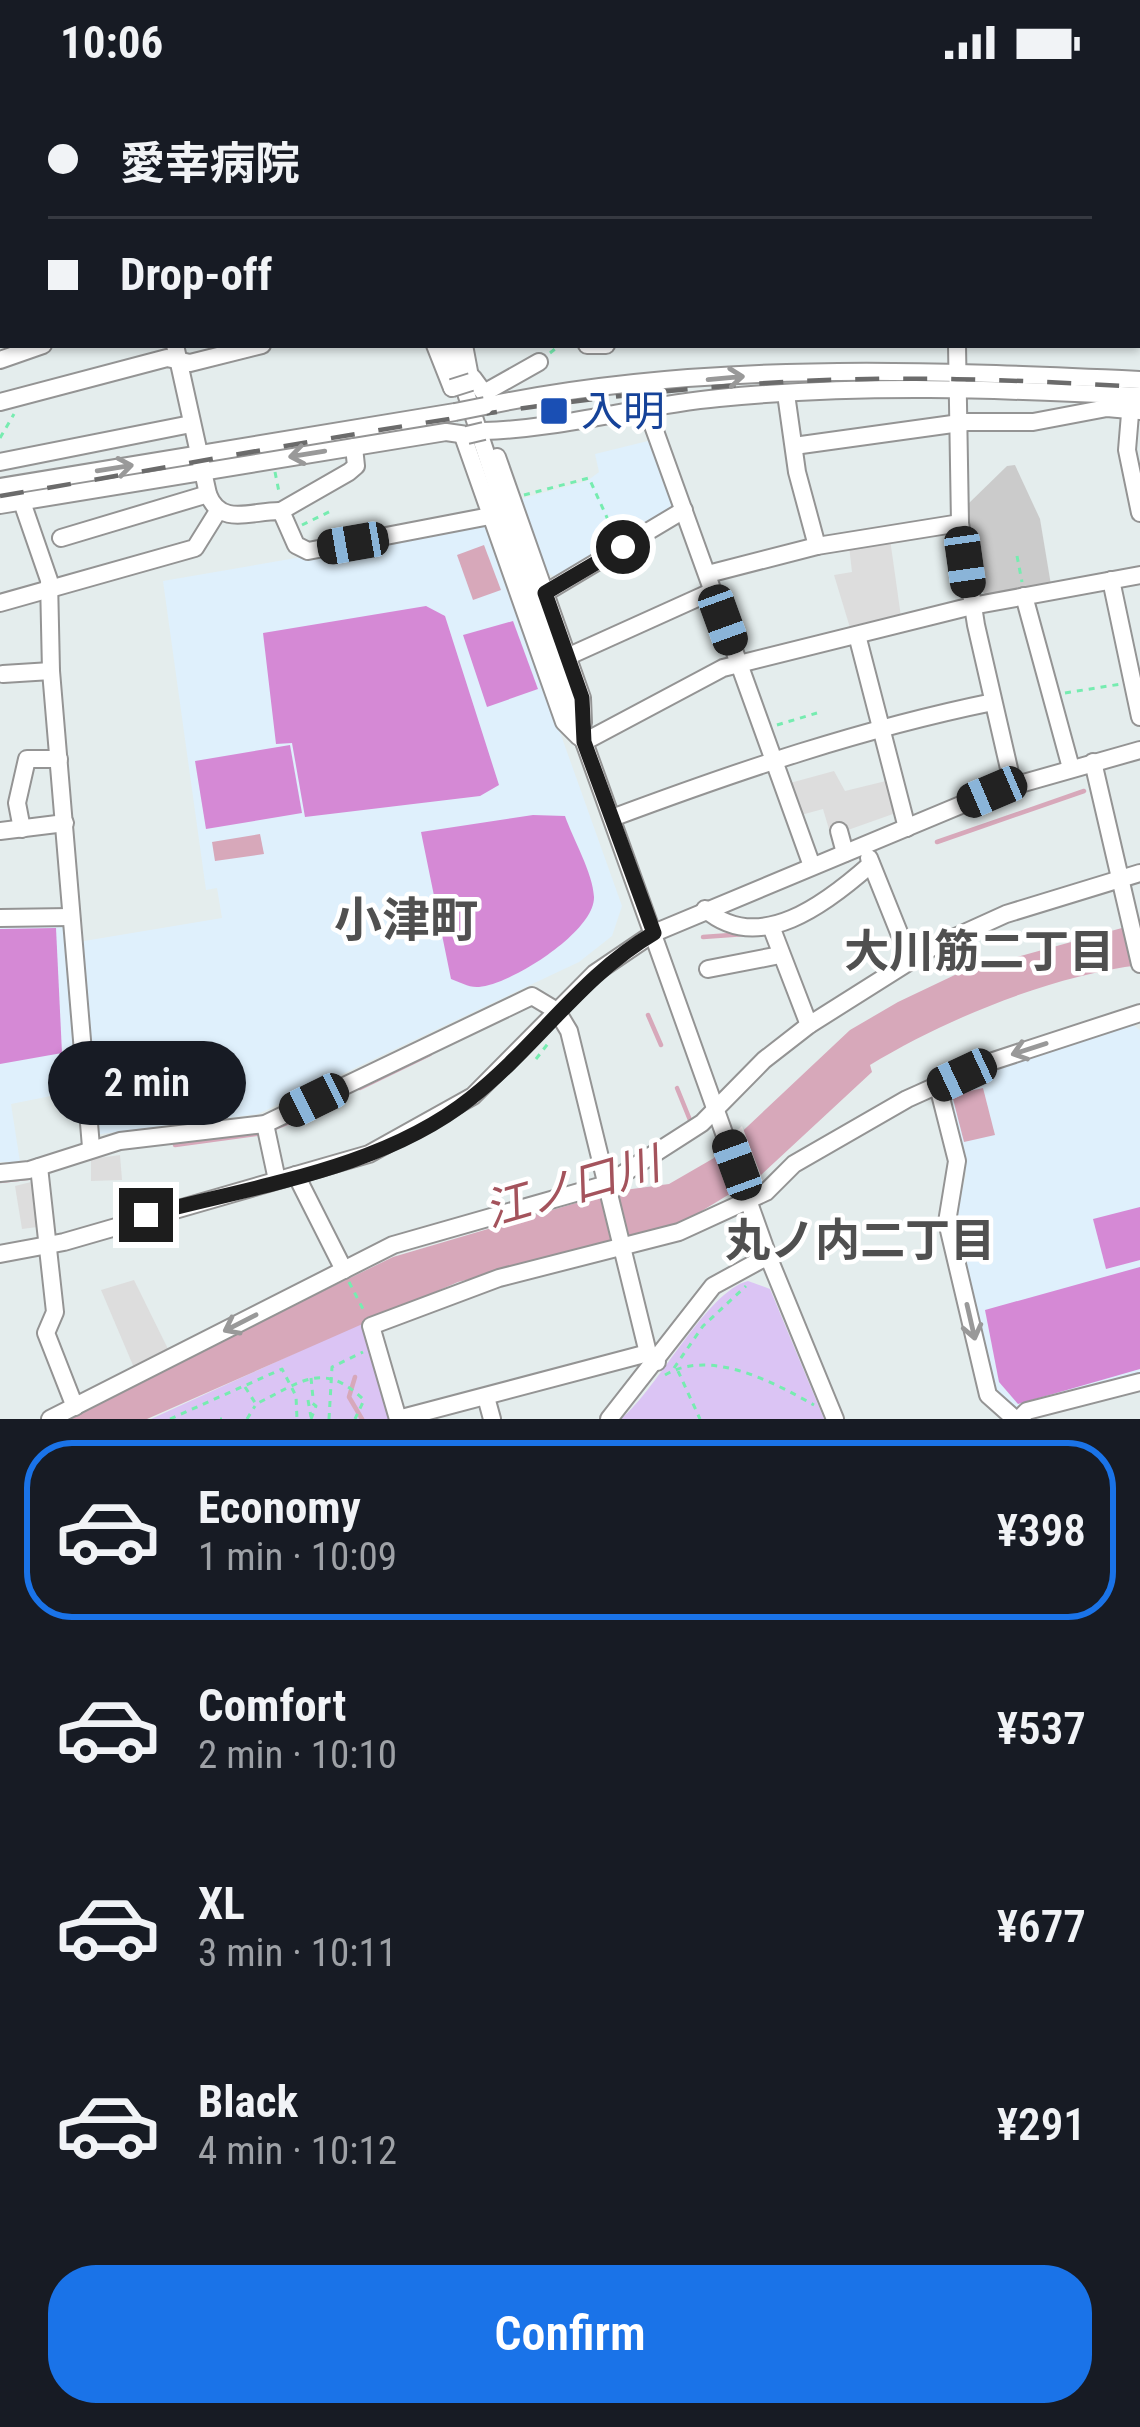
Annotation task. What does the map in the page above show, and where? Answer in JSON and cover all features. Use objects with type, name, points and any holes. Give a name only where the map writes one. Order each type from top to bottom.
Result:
[{"type":"street","points":[[176,352],[190,363],[242,348]]},
{"type":"street","points":[[437,348],[465,382],[484,393],[539,362]]},
{"type":"street","points":[[451,348],[584,742],[768,1256],[835,1419]]},
{"type":"street","points":[[464,348],[465,382]]},
{"type":"street","points":[[957,348],[960,523],[972,606],[1013,786]]},
{"type":"street","points":[[0,402],[176,352]]},
{"type":"street","points":[[176,352],[213,502],[231,515],[281,511],[351,471],[356,466],[354,447]]},
{"type":"street","points":[[0,505],[485,406],[770,374],[956,380],[1136,398]]},
{"type":"street","points":[[0,488],[647,409],[956,380]]},
{"type":"street","points":[[786,394],[817,546]]},
{"type":"street","points":[[794,446],[957,423],[1033,422],[1136,398]]},
{"type":"street","points":[[1136,398],[1135,473],[1140,513]]},
{"type":"street","points":[[647,409],[773,757],[791,794],[812,866]]},
{"type":"street","points":[[0,462],[191,424]]},
{"type":"street","points":[[476,433],[490,516],[565,722],[584,742]]},
{"type":"street","points":[[476,433],[568,656],[582,698],[584,742]]},
{"type":"street","points":[[22,502],[49,587],[51,671],[91,1153]]},
{"type":"street","points":[[61,538],[213,502]]},
{"type":"street","points":[[0,603],[195,548],[213,502]]},
{"type":"street","points":[[545,593],[684,510]]},
{"type":"street","points":[[281,511],[296,545],[308,551],[490,516]]},
{"type":"street","points":[[568,656],[711,582],[817,546],[960,523]]},
{"type":"street","points":[[584,742],[723,668],[972,606],[1140,575]]},
{"type":"street","points":[[1111,580],[1132,642],[1132,682],[1140,717]]},
{"type":"street","points":[[1024,596],[1071,767]]},
{"type":"street","points":[[857,635],[900,831]]},
{"type":"street","points":[[3,674],[51,671]]},
{"type":"street","points":[[612,818],[773,757],[880,725],[993,702]]},
{"type":"street","points":[[0,1254],[47,1232],[286,1178],[369,1154],[453,1112],[506,1068],[595,973],[654,933],[1013,786],[1140,750]]},
{"type":"street","points":[[22,829],[17,802],[27,760],[59,760]]},
{"type":"street","points":[[1094,762],[1140,964]]},
{"type":"street","points":[[884,816],[900,831]]},
{"type":"street","points":[[0,831],[65,823]]},
{"type":"street","points":[[839,831],[845,853]]},
{"type":"street","points":[[863,846],[910,960]]},
{"type":"street","points":[[705,909],[729,927],[772,932],[873,870]]},
{"type":"street","points":[[50,1419],[154,1362],[345,1273],[393,1245],[608,1188],[717,1108],[764,1060],[809,1025],[910,960],[1006,914],[1140,873]]},
{"type":"street","points":[[0,918],[71,917]]},
{"type":"street","points":[[772,932],[809,1025]]},
{"type":"street","points":[[708,969],[780,956]]},
{"type":"street","points":[[0,1173],[45,1177],[91,1153],[267,1130],[526,997],[542,999],[557,1011],[569,1031],[621,1245],[663,1367]]},
{"type":"street","points":[[663,1367],[486,1397],[398,1419],[370,1326],[499,1278],[679,1232],[840,1142],[876,1114],[987,1063],[1140,1013]]},
{"type":"street","points":[[938,1086],[957,1161],[947,1222],[988,1395],[1017,1419],[1027,1411],[1140,1382]]},
{"type":"street","points":[[267,1130],[286,1178],[345,1273]]},
{"type":"street","points":[[45,1177],[55,1312],[46,1333],[75,1407]]},
{"type":"street","points":[[609,1419],[663,1367],[712,1286],[768,1256]]},
{"type":"street","points":[[486,1397],[492,1419]]},
{"type":"path","points":[[274,465],[281,511]]},
{"type":"path","points":[[517,497],[589,478],[623,547]]},
{"type":"path","points":[[289,531],[333,510]]},
{"type":"path","points":[[1017,556],[1024,596]]},
{"type":"path","points":[[1051,695],[1132,682]]},
{"type":"path","points":[[764,729],[818,712]]},
{"type":"path","points":[[536,1058],[551,1040]]},
{"type":"path","points":[[345,1273],[369,1322]]},
{"type":"path","points":[[663,1367],[757,1277]]},
{"type":"path","points":[[329,1419],[332,1367],[375,1346]]},
{"type":"path","points":[[663,1367],[705,1366],[752,1375],[816,1406]]},
{"type":"path","points":[[663,1367],[700,1419]]},
{"type":"path","points":[[170,1419],[282,1369],[293,1386],[297,1419]]},
{"type":"path","points":[[310,1376],[313,1400],[307,1402],[311,1418]]},
{"type":"path","points":[[247,1419],[256,1404],[310,1376],[341,1378],[363,1407],[355,1419]]},
{"type":"path","points":[[244,1386],[256,1404]]},
{"type":"shaded area","points":[[652,440],[673,499],[667,515],[558,578],[545,572],[520,499],[587,481],[599,472],[595,454]]},
{"type":"shaded area","points":[[1015,465],[1040,519],[1051,585],[989,597],[975,586],[967,505],[1007,466]]},
{"type":"shaded area","points":[[486,525],[622,906],[612,936],[579,962],[258,1114],[93,1135],[78,942],[222,918],[217,888],[206,890],[163,581]]},
{"type":"shaded area","points":[[890,539],[901,617],[851,631],[834,575],[852,572],[849,546]]},
{"type":"shaded area","points":[[484,545],[501,590],[473,600],[457,555]]},
{"type":"shaded area","points":[[426,606],[445,616],[499,785],[480,796],[305,817],[292,743],[276,744],[263,633]]},
{"type":"shaded area","points":[[513,621],[538,689],[487,707],[463,635]]},
{"type":"shaded area","points":[[290,745],[302,813],[206,829],[195,761]]},
{"type":"shaded area","points":[[834,771],[845,791],[890,780],[893,814],[831,836],[823,809],[801,815],[790,783]]},
{"type":"shaded area","points":[[533,815],[565,816],[590,877],[591,911],[566,940],[510,977],[479,987],[451,979],[421,832]]},
{"type":"shaded area","points":[[260,834],[264,854],[215,861],[212,842]]},
{"type":"shaded area","points":[[66,923],[81,1090],[11,1104],[20,1162],[0,1162],[0,924]]},
{"type":"shaded area","points":[[1140,923],[1140,965],[1035,989],[900,1048],[870,1065],[872,1072],[761,1175],[672,1229],[458,1282],[147,1419],[61,1419],[393,1257],[617,1191],[669,1184],[714,1158],[850,1030],[898,1002],[959,973]]},
{"type":"shaded area","points":[[56,928],[62,1053],[0,1064],[0,929]]},
{"type":"shaded area","points":[[1130,1023],[1140,1030],[1140,1378],[1015,1411],[993,1390],[954,1226],[966,1174],[947,1099],[951,1086]]},
{"type":"shaded area","points":[[141,1055],[144,1065],[151,1065],[154,1102],[113,1105],[109,1058]]},
{"type":"shaded area","points":[[983,1088],[995,1135],[964,1142],[952,1095]]},
{"type":"shaded area","points":[[120,1155],[122,1180],[91,1181],[91,1159]]},
{"type":"shaded area","points":[[39,1180],[45,1226],[22,1229],[15,1186]]},
{"type":"shaded area","points":[[1140,1207],[1140,1260],[1106,1269],[1093,1219]]},
{"type":"shaded area","points":[[1140,1267],[1140,1369],[1018,1404],[999,1382],[985,1310]]},
{"type":"shaded area","points":[[134,1280],[169,1351],[135,1370],[101,1290]]},
{"type":"shaded area","points":[[748,1281],[770,1289],[824,1419],[621,1419],[716,1302]]},
{"type":"shaded area","points":[[361,1323],[391,1419],[151,1419]]},
{"type":"pier","points":[[742,1126],[763,1181],[732,1200],[714,1152]]},
{"type":"waterway","points":[[937,842],[1084,791]]},
{"type":"waterway","points":[[703,937],[745,934]]},
{"type":"waterway","points":[[648,1015],[661,1045]]},
{"type":"waterway","points":[[360,1088],[430,1054]]},
{"type":"waterway","points":[[677,1088],[690,1120]]},
{"type":"waterway","points":[[317,1110],[335,1101]]},
{"type":"waterway","points":[[275,1128],[292,1121]]},
{"type":"waterway","points":[[175,1145],[264,1133]]},
{"type":"waterway","points":[[0,1181],[36,1177]]},
{"type":"waterway","points":[[355,1377],[349,1397],[362,1419]]},
{"type":"railway","points":[[0,496],[368,432],[646,393],[889,379],[1140,387]]},
{"type":"place","name":"入明","points":[[554,411]]},
{"type":"district","name":"小津町","points":[[406,920]]},
{"type":"district","name":"大川筋二丁目","points":[[979,951]]},
{"type":"district","name":"丸ノ内二丁目","points":[[860,1240]]},
{"type":"route","points":[[146,1215],[369,1154],[453,1112],[506,1068],[595,973],[654,933],[584,742],[582,698],[545,593],[623,547]]},
{"type":"water label","name":"江ノ口川","points":[[572,1187]]}]
